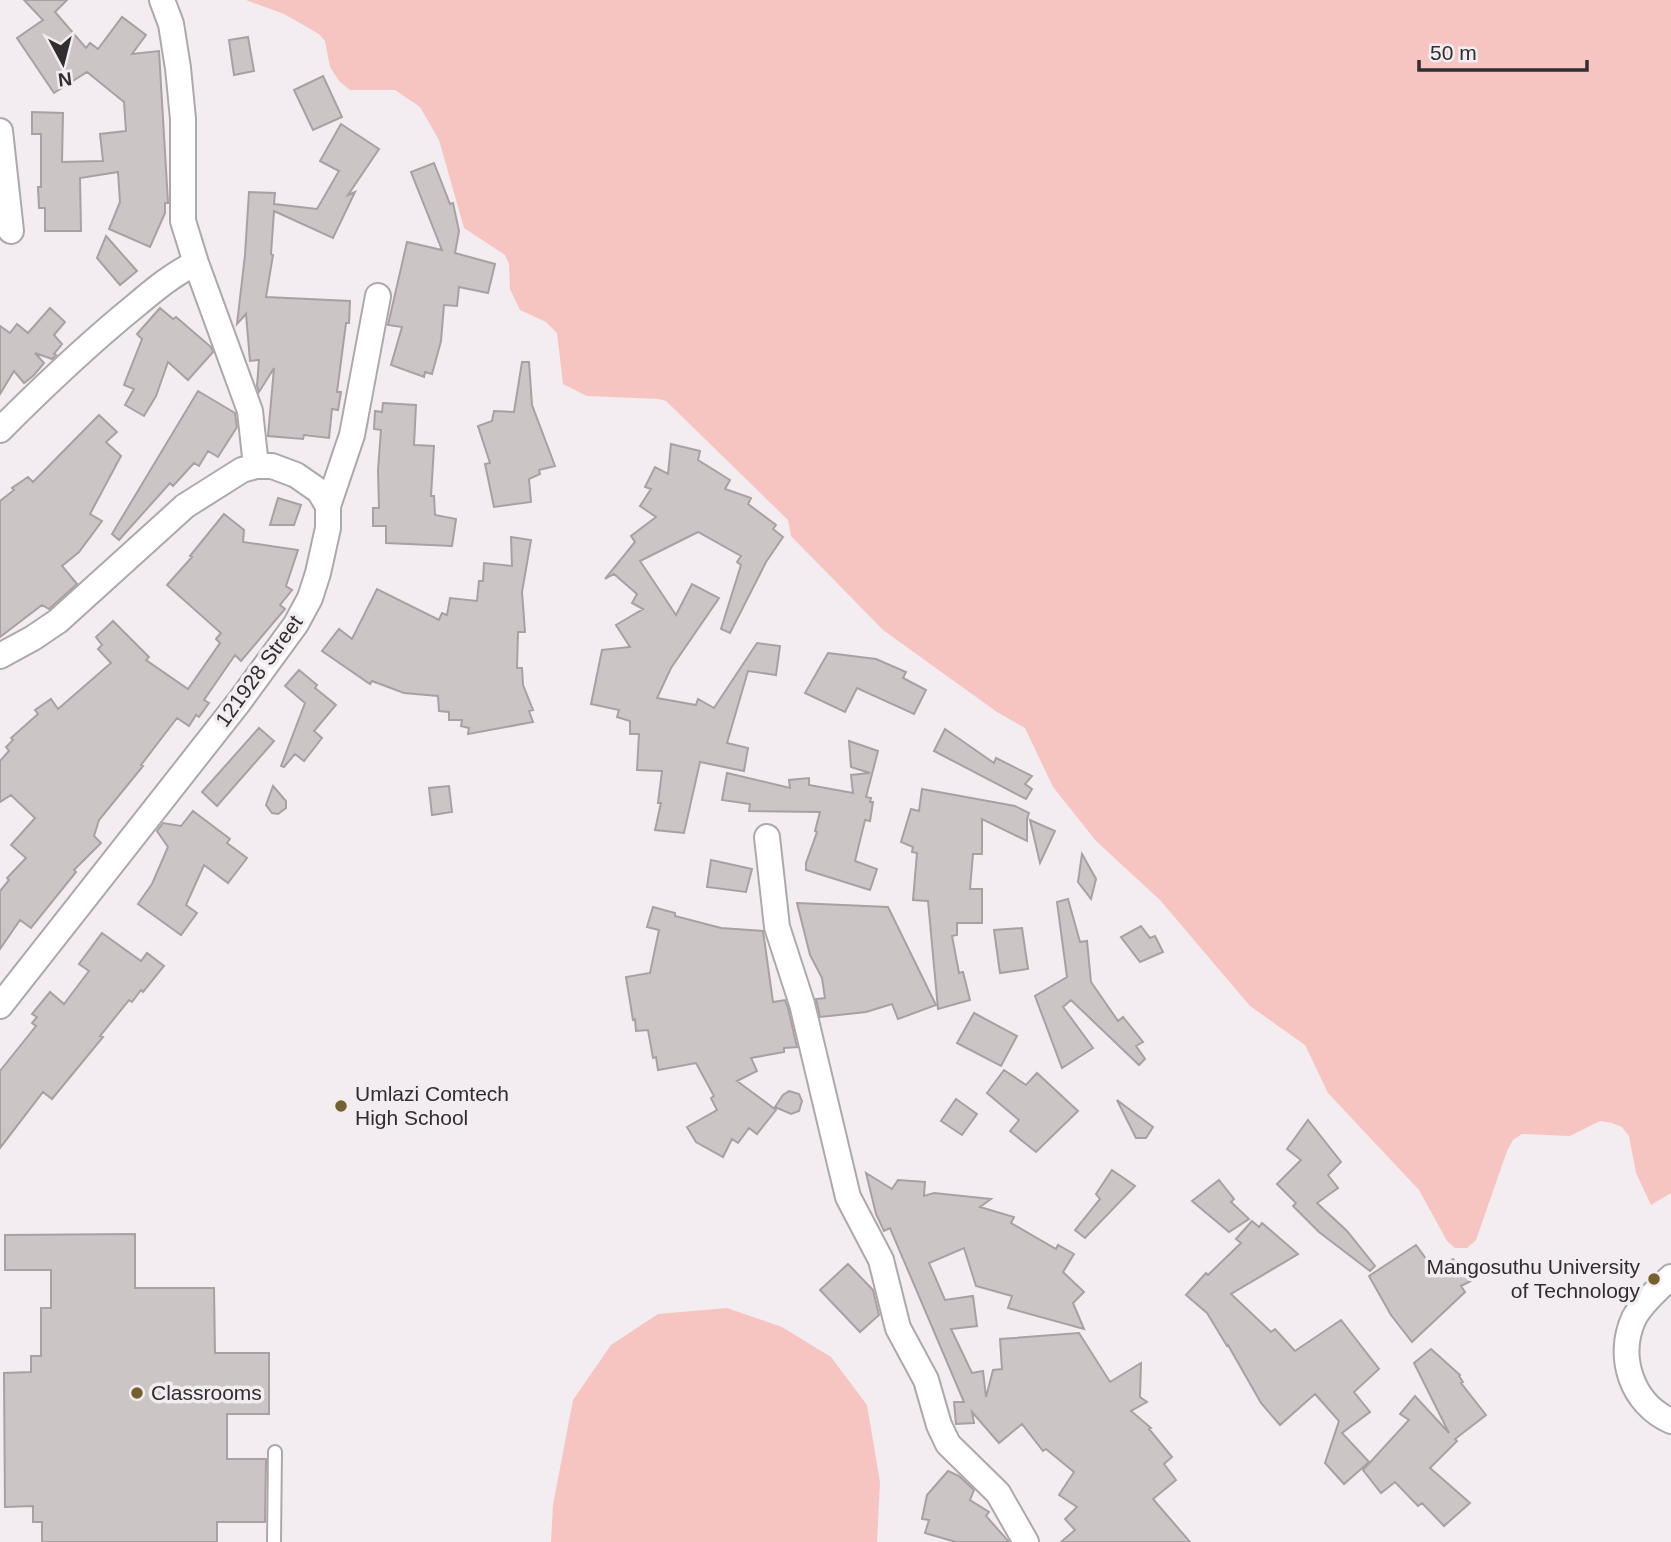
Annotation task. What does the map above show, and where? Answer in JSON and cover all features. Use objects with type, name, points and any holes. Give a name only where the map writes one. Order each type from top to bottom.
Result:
[{"type":"street","points":[[162,0],[171,24],[183,119],[183,221],[250,411],[256,466]]},
{"type":"street","points":[[0,131],[11,231]]},
{"type":"street","points":[[0,430],[116,321],[172,276],[196,263]]},
{"type":"street","name":"121928 Street","points":[[0,1006],[239,702],[296,624],[310,598],[328,528],[328,506],[352,435],[378,296]]},
{"type":"street","points":[[0,656],[58,621],[185,506],[222,481],[256,466],[272,466],[296,475],[319,491],[328,506]]},
{"type":"street","points":[[766,837],[777,927],[802,1004],[848,1197],[881,1261],[898,1328],[926,1380],[939,1425],[948,1444],[998,1493],[1026,1542]]},
{"type":"street","points":[[1671,1277],[1634,1318],[1628,1341],[1627,1366],[1632,1385],[1646,1405],[1671,1420]]},
{"type":"lane","points":[[274,1542],[275,1452]]},
{"type":"shaded area","points":[[246,0],[1671,0],[1671,1193],[1651,1205],[1636,1173],[1629,1136],[1622,1127],[1612,1123],[1600,1121],[1570,1136],[1522,1134],[1513,1140],[1507,1151],[1476,1240],[1467,1248],[1455,1248],[1447,1241],[1419,1190],[1328,1093],[1305,1045],[1250,1006],[1160,900],[1096,841],[1053,787],[1025,728],[997,712],[883,630],[791,536],[788,520],[666,401],[587,396],[563,384],[557,333],[546,322],[520,310],[510,289],[509,264],[505,255],[464,228],[439,140],[420,107],[395,90],[350,90],[339,81],[330,67],[325,41],[319,34],[284,14]]},
{"type":"shaded area","points":[[727,1308],[782,1327],[831,1357],[867,1405],[880,1482],[877,1542],[551,1542],[553,1505],[573,1400],[611,1345],[658,1314]]},
{"type":"building","points":[[24,0],[67,0],[55,12],[86,48],[90,43],[98,49],[122,17],[146,35],[132,54],[159,51],[168,203],[165,203],[165,213],[150,247],[109,229],[120,202],[118,172],[80,178],[81,231],[45,231],[45,208],[39,208],[38,187],[41,187],[41,134],[32,134],[32,112],[63,113],[62,162],[103,161],[100,134],[126,131],[124,102],[87,72],[54,93],[17,38],[43,20]]},
{"type":"building","points":[[248,37],[254,71],[234,75],[229,40]]},
{"type":"building","points":[[323,76],[342,117],[313,130],[294,90]]},
{"type":"building","points":[[341,124],[379,149],[348,195],[355,192],[333,238],[274,211],[273,255],[266,297],[350,301],[349,323],[346,323],[337,392],[341,392],[338,410],[332,409],[329,438],[304,435],[303,439],[268,436],[274,368],[259,392],[259,360],[250,361],[246,314],[237,324],[249,192],[275,193],[274,204],[317,209],[339,171],[320,161]]},
{"type":"building","points":[[434,163],[450,204],[453,203],[459,231],[455,253],[495,264],[488,293],[459,287],[457,306],[444,305],[441,341],[432,374],[425,372],[424,377],[391,365],[402,327],[388,325],[407,242],[442,250],[411,172]]},
{"type":"building","points":[[106,236],[137,271],[120,285],[97,258]]},
{"type":"building","points":[[50,308],[65,322],[54,335],[62,344],[54,354],[56,355],[52,359],[35,353],[44,363],[34,375],[24,383],[14,371],[0,394],[0,326],[10,333],[17,324],[28,333]]},
{"type":"building","points":[[160,308],[173,319],[176,317],[211,347],[213,352],[188,380],[168,362],[156,396],[144,416],[125,405],[134,389],[124,385],[142,339],[137,334]]},
{"type":"building","points":[[522,362],[529,362],[532,405],[555,466],[539,470],[540,474],[529,479],[531,502],[494,507],[485,464],[490,463],[478,426],[492,421],[494,411],[514,412]]},
{"type":"building","points":[[198,391],[235,413],[237,427],[218,457],[208,451],[199,466],[194,463],[173,486],[170,483],[119,540],[112,534]]},
{"type":"building","points":[[383,403],[416,405],[414,445],[434,446],[431,496],[434,496],[435,515],[456,519],[452,546],[386,543],[386,526],[373,526],[373,508],[379,508],[381,430],[374,429],[375,411],[382,412]]},
{"type":"building","points":[[99,415],[117,432],[106,442],[121,456],[90,514],[102,521],[79,552],[62,566],[77,584],[49,609],[42,605],[0,637],[0,501],[28,477],[33,482]]},
{"type":"building","points":[[671,444],[700,451],[698,460],[730,480],[725,489],[751,498],[748,504],[776,525],[773,529],[783,537],[766,562],[730,633],[721,629],[741,565],[737,562],[741,556],[698,532],[640,561],[676,615],[692,584],[719,598],[671,668],[657,698],[696,705],[698,699],[714,708],[757,643],[780,646],[776,675],[748,671],[727,743],[748,748],[744,771],[700,762],[684,833],[655,830],[661,803],[658,803],[662,771],[637,770],[639,734],[630,734],[630,721],[617,717],[619,710],[591,704],[602,650],[630,647],[616,625],[643,609],[632,603],[637,594],[614,574],[605,579],[635,542],[631,536],[656,517],[640,506],[651,489],[645,487],[655,467],[668,474]]},
{"type":"building","points":[[278,498],[301,505],[294,525],[270,525]]},
{"type":"building","points":[[224,514],[244,530],[243,542],[298,550],[286,586],[292,590],[280,605],[285,609],[241,661],[235,655],[204,700],[209,703],[199,717],[196,715],[189,726],[177,718],[141,765],[143,766],[99,820],[94,836],[101,843],[74,870],[76,872],[31,928],[20,920],[0,949],[0,891],[9,880],[7,878],[26,858],[11,845],[35,818],[11,795],[0,802],[0,761],[9,751],[6,747],[13,740],[11,738],[38,714],[35,710],[51,699],[58,709],[111,663],[98,649],[102,645],[96,637],[113,621],[149,657],[146,660],[188,689],[220,643],[216,639],[221,633],[167,585]]},
{"type":"building","points":[[511,537],[531,540],[522,592],[525,632],[518,632],[517,668],[522,668],[523,685],[533,710],[529,711],[533,722],[468,734],[469,728],[461,726],[462,720],[449,720],[449,712],[439,711],[438,696],[404,693],[372,681],[370,684],[322,651],[339,629],[352,639],[377,589],[439,620],[442,613],[447,615],[450,598],[477,601],[479,581],[483,581],[484,563],[512,566]]},
{"type":"building","points":[[828,653],[876,659],[906,672],[903,678],[926,690],[914,714],[857,688],[845,712],[805,693]]},
{"type":"building","points":[[299,670],[336,705],[314,731],[322,738],[304,761],[295,754],[284,767],[281,766],[305,703],[285,686]]},
{"type":"building","points":[[259,728],[274,741],[217,806],[202,792]]},
{"type":"building","points":[[945,729],[994,763],[996,758],[1032,776],[1025,784],[1032,789],[1026,799],[934,751]]},
{"type":"building","points":[[849,741],[878,751],[866,797],[873,802],[870,821],[865,820],[855,861],[877,869],[870,890],[806,870],[820,812],[749,811],[750,804],[722,800],[727,773],[790,788],[789,780],[809,778],[809,785],[853,793],[851,775],[870,773],[851,767]]},
{"type":"building","points":[[273,786],[286,801],[286,808],[278,814],[272,813],[266,805]]},
{"type":"building","points":[[449,786],[452,812],[432,815],[429,788]]},
{"type":"building","points":[[922,789],[1015,806],[1029,813],[1027,841],[982,819],[982,854],[973,854],[970,889],[982,889],[982,923],[957,923],[957,935],[952,936],[959,973],[963,972],[970,1000],[938,1009],[928,901],[913,900],[917,853],[912,852],[913,847],[901,842],[911,809],[919,811]]},
{"type":"building","points":[[193,811],[230,839],[227,843],[247,858],[228,883],[204,865],[186,905],[197,913],[181,935],[138,904],[152,884],[168,847],[157,831],[163,823],[181,826]]},
{"type":"building","points":[[1030,820],[1055,831],[1040,863]]},
{"type":"building","points":[[1082,854],[1096,879],[1091,899],[1078,882]]},
{"type":"building","points":[[711,860],[752,869],[746,892],[707,887]]},
{"type":"building","points":[[1068,899],[1080,942],[1087,941],[1091,982],[1118,1021],[1123,1017],[1143,1042],[1136,1046],[1145,1059],[1139,1065],[1071,1000],[1063,1007],[1093,1048],[1062,1068],[1035,996],[1067,977],[1057,902]]},
{"type":"building","points":[[797,903],[888,907],[936,1005],[898,1019],[892,1004],[866,1012],[820,1017],[816,999],[825,998],[822,978],[810,955]]},
{"type":"building","points":[[653,907],[675,913],[675,916],[721,928],[763,931],[773,1002],[785,1000],[788,1008],[797,1047],[751,1058],[757,1071],[737,1081],[776,1110],[757,1134],[749,1128],[738,1143],[732,1139],[723,1157],[696,1142],[687,1127],[717,1110],[711,1098],[714,1096],[696,1063],[658,1070],[648,1030],[636,1031],[626,977],[650,973],[659,930],[647,927]]},
{"type":"building","points":[[1141,926],[1150,938],[1155,936],[1163,952],[1140,962],[1121,937]]},
{"type":"building","points":[[1022,928],[1028,969],[1000,973],[994,930]]},
{"type":"building","points":[[102,933],[141,961],[147,953],[164,966],[143,992],[141,990],[132,1002],[129,1000],[100,1036],[103,1037],[52,1099],[43,1092],[0,1148],[0,1071],[36,1026],[32,1023],[37,1017],[32,1014],[50,992],[64,1004],[89,971],[79,964]]},
{"type":"building","points":[[974,1013],[1017,1036],[1001,1066],[957,1043]]},
{"type":"building","points":[[1004,1070],[1026,1085],[1037,1073],[1078,1111],[1036,1152],[1010,1131],[1019,1120],[987,1093]]},
{"type":"building","points":[[789,1091],[799,1094],[802,1101],[799,1111],[791,1114],[775,1107]]},
{"type":"building","points":[[956,1099],[977,1114],[962,1135],[941,1121]]},
{"type":"building","points":[[1117,1100],[1153,1127],[1146,1138],[1136,1138]]},
{"type":"building","points":[[1308,1120],[1341,1162],[1328,1175],[1338,1188],[1317,1203],[1347,1231],[1375,1266],[1370,1271],[1319,1232],[1293,1206],[1296,1203],[1277,1184],[1301,1160],[1287,1149]]},
{"type":"building","points":[[1112,1170],[1135,1186],[1085,1238],[1075,1230],[1100,1199],[1096,1194]]},
{"type":"building","points":[[866,1173],[892,1189],[898,1180],[925,1182],[924,1196],[934,1193],[991,1199],[980,1207],[1014,1217],[1011,1223],[1056,1249],[1058,1245],[1074,1254],[1063,1272],[1084,1292],[1073,1303],[1084,1329],[1008,1308],[1012,1296],[976,1286],[964,1248],[929,1263],[945,1300],[973,1296],[977,1326],[951,1329],[972,1373],[983,1371],[986,1397],[993,1370],[1002,1369],[1000,1339],[1079,1333],[1110,1382],[1141,1363],[1140,1397],[1147,1402],[1131,1411],[1151,1428],[1149,1429],[1172,1457],[1164,1464],[1176,1480],[1153,1499],[1190,1542],[1061,1542],[1075,1530],[1065,1519],[1077,1507],[1059,1495],[1074,1472],[1046,1449],[1043,1451],[1022,1424],[999,1443],[972,1412],[974,1423],[956,1424],[954,1402],[964,1402],[890,1228],[884,1231],[876,1214]]},
{"type":"building","points":[[1219,1180],[1234,1199],[1231,1202],[1249,1219],[1229,1232],[1192,1201]]},
{"type":"building","points":[[1252,1221],[1259,1227],[1262,1223],[1298,1254],[1231,1294],[1271,1332],[1275,1329],[1295,1351],[1341,1320],[1379,1369],[1354,1392],[1370,1412],[1342,1433],[1369,1462],[1344,1484],[1325,1463],[1339,1421],[1315,1394],[1280,1425],[1261,1403],[1207,1313],[1186,1295],[1206,1273],[1208,1275],[1241,1243],[1236,1239]]},
{"type":"building","name":"Classrooms","points":[[135,1234],[135,1288],[214,1288],[215,1353],[269,1353],[269,1414],[227,1414],[227,1459],[266,1459],[265,1522],[217,1522],[217,1542],[42,1542],[42,1522],[33,1522],[33,1506],[5,1507],[4,1373],[31,1372],[31,1356],[41,1356],[41,1308],[51,1308],[51,1270],[5,1270],[5,1235]]},
{"type":"building","points":[[1416,1245],[1435,1271],[1453,1259],[1471,1281],[1461,1286],[1465,1292],[1412,1342],[1391,1315],[1369,1276]]},
{"type":"building","points":[[848,1264],[873,1290],[879,1315],[860,1332],[820,1290]]},
{"type":"building","points":[[1431,1349],[1460,1375],[1463,1382],[1461,1383],[1486,1415],[1455,1439],[1457,1441],[1430,1468],[1470,1503],[1444,1526],[1422,1503],[1418,1506],[1395,1482],[1381,1493],[1363,1470],[1409,1420],[1400,1414],[1415,1396],[1449,1433],[1414,1363]]},
{"type":"building","points":[[948,1471],[959,1476],[974,1490],[970,1500],[989,1512],[986,1516],[1009,1542],[956,1542],[925,1533],[929,1520],[922,1519],[927,1495]]},
{"type":"place","name":"Umlazi Comtech High School","points":[[341,1106]]},
{"type":"place","name":"Mangosuthu University of Technology","points":[[1654,1279]]},
{"type":"place","name":"Classrooms","points":[[137,1393]]}]
